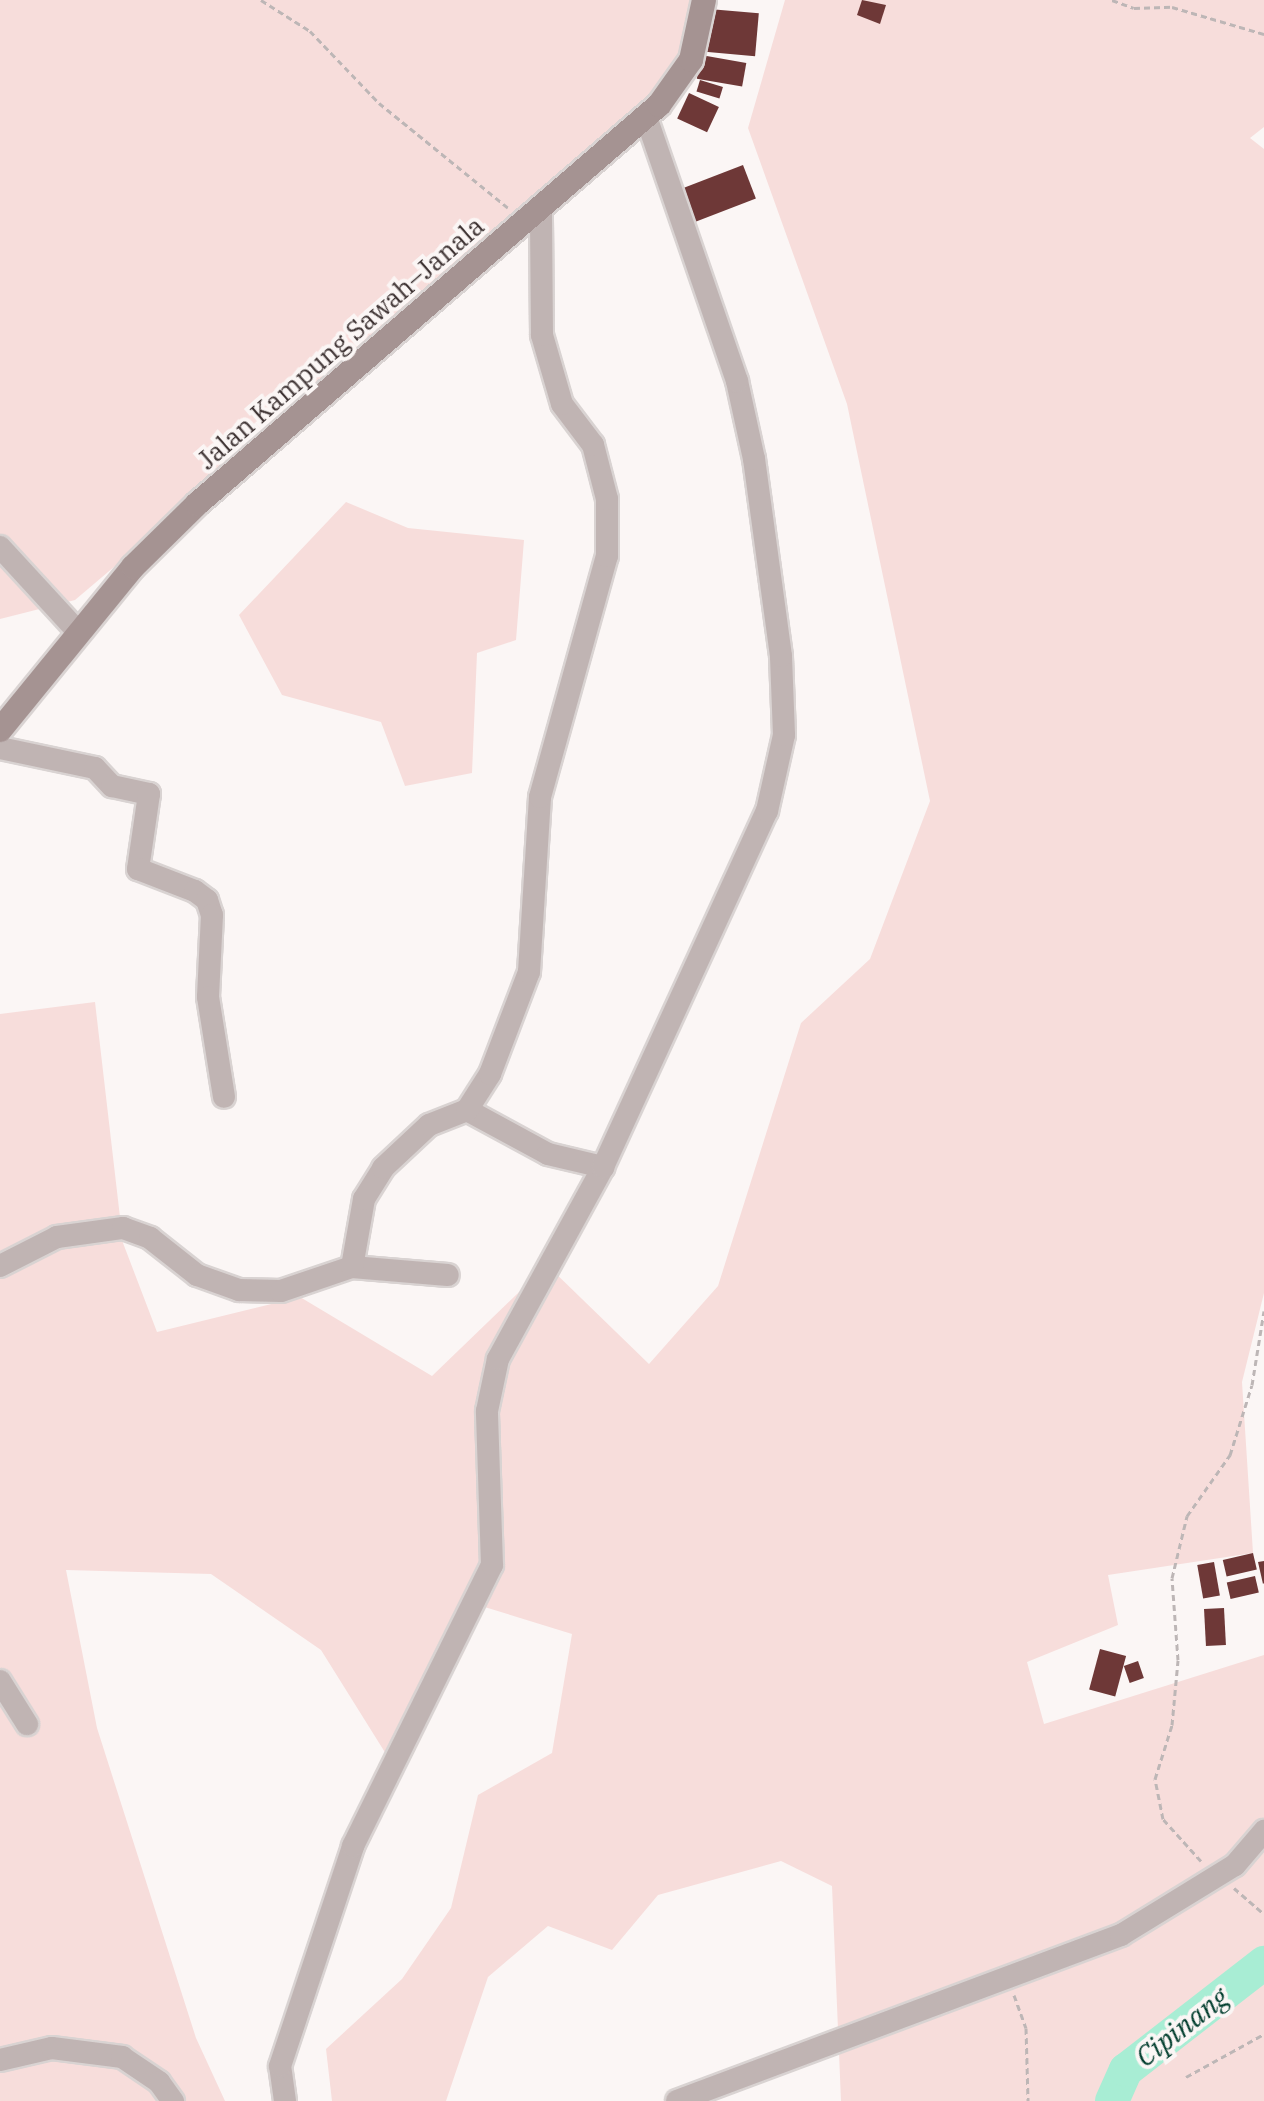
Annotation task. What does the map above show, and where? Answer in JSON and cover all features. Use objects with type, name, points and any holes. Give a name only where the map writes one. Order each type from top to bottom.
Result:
[{"type":"main road","name":"Jalan Kampung Sawah–Janala","points":[[0,730],[133,567],[197,504],[646,117],[691,60],[704,0]]},
{"type":"street","points":[[285,2101],[280,2066],[353,1846],[492,1565],[487,1411],[498,1359],[603,1167],[767,811],[786,700],[754,459],[737,381],[646,117]]},
{"type":"street","points":[[352,1267],[364,1199],[383,1168],[429,1125],[467,1110],[490,1074],[529,972],[540,797],[607,556],[607,499],[593,445],[562,404],[542,335],[533,215]]},
{"type":"street","points":[[0,547],[79,633]]},
{"type":"street","points":[[0,748],[95,768],[112,786],[149,794],[138,869],[195,891],[207,900],[212,915],[208,997],[224,1097]]},
{"type":"street","points":[[467,1110],[548,1154],[603,1167]]},
{"type":"street","points":[[0,1266],[57,1237],[123,1228],[150,1238],[197,1275],[239,1290],[281,1291],[352,1267],[448,1275]]},
{"type":"street","points":[[0,1681],[27,1724]]},
{"type":"street","points":[[677,2101],[1121,1935],[1216,1878],[1264,1831]]},
{"type":"street","points":[[0,2060],[52,2048],[122,2057],[159,2082],[173,2101]]},
{"type":"path","points":[[261,0],[310,31],[379,103],[533,215]]},
{"type":"path","points":[[1112,0],[1134,8],[1172,7],[1264,34]]},
{"type":"path","points":[[1264,1311],[1252,1385],[1230,1455],[1187,1516],[1172,1578],[1178,1660],[1172,1725],[1155,1779],[1163,1819],[1216,1878],[1246,1894],[1264,1914]]},
{"type":"path","points":[[1008,1979],[1026,2028],[1028,2101]]},
{"type":"path","points":[[1186,2077],[1264,2034]]},
{"type":"shaded area","points":[[0,0],[705,0],[659,105],[75,600],[0,619]]},
{"type":"shaded area","points":[[785,0],[1264,0],[1264,127],[1250,138],[1264,149],[1264,1293],[1242,1382],[1253,1553],[1108,1575],[1118,1625],[1027,1662],[1044,1724],[1264,1655],[1264,2101],[841,2101],[832,1886],[781,1861],[658,1895],[612,1950],[548,1926],[488,1977],[446,2101],[332,2101],[326,2049],[402,1979],[451,1908],[478,1795],[552,1753],[572,1634],[478,1605],[401,1778],[321,1650],[211,1574],[66,1570],[97,1728],[196,2038],[225,2101],[0,2101],[0,1014],[95,1002],[123,1243],[157,1332],[300,1297],[432,1376],[547,1265],[649,1364],[718,1286],[801,1023],[870,959],[930,801],[847,404],[748,128]]},
{"type":"shaded area","points":[[346,502],[408,528],[524,540],[516,640],[477,653],[472,773],[405,786],[381,722],[282,695],[239,615]]},
{"type":"building","points":[[862,0],[886,5],[880,24],[857,15]]},
{"type":"building","points":[[709,9],[759,13],[755,56],[705,52]]},
{"type":"building","points":[[701,55],[746,63],[742,87],[697,79]]},
{"type":"building","points":[[700,80],[723,87],[719,98],[696,91]]},
{"type":"building","points":[[689,93],[719,107],[707,132],[677,118]]},
{"type":"building","points":[[743,165],[756,199],[694,222],[681,189]]},
{"type":"building","points":[[1253,1553],[1257,1570],[1227,1577],[1223,1560]]},
{"type":"building","points":[[1264,1561],[1264,1583],[1263,1584],[1258,1562]]},
{"type":"building","points":[[1214,1562],[1220,1595],[1203,1598],[1197,1565]]},
{"type":"building","points":[[1255,1576],[1259,1593],[1231,1599],[1227,1583]]},
{"type":"building","points":[[1224,1608],[1226,1645],[1206,1646],[1204,1609]]},
{"type":"building","points":[[1100,1649],[1126,1656],[1115,1697],[1089,1690]]},
{"type":"building","points":[[1138,1661],[1144,1678],[1130,1683],[1124,1666]]},
{"type":"waterway","name":"Cipinang","points":[[1112,2101],[1126,2070],[1264,1963]]}]
